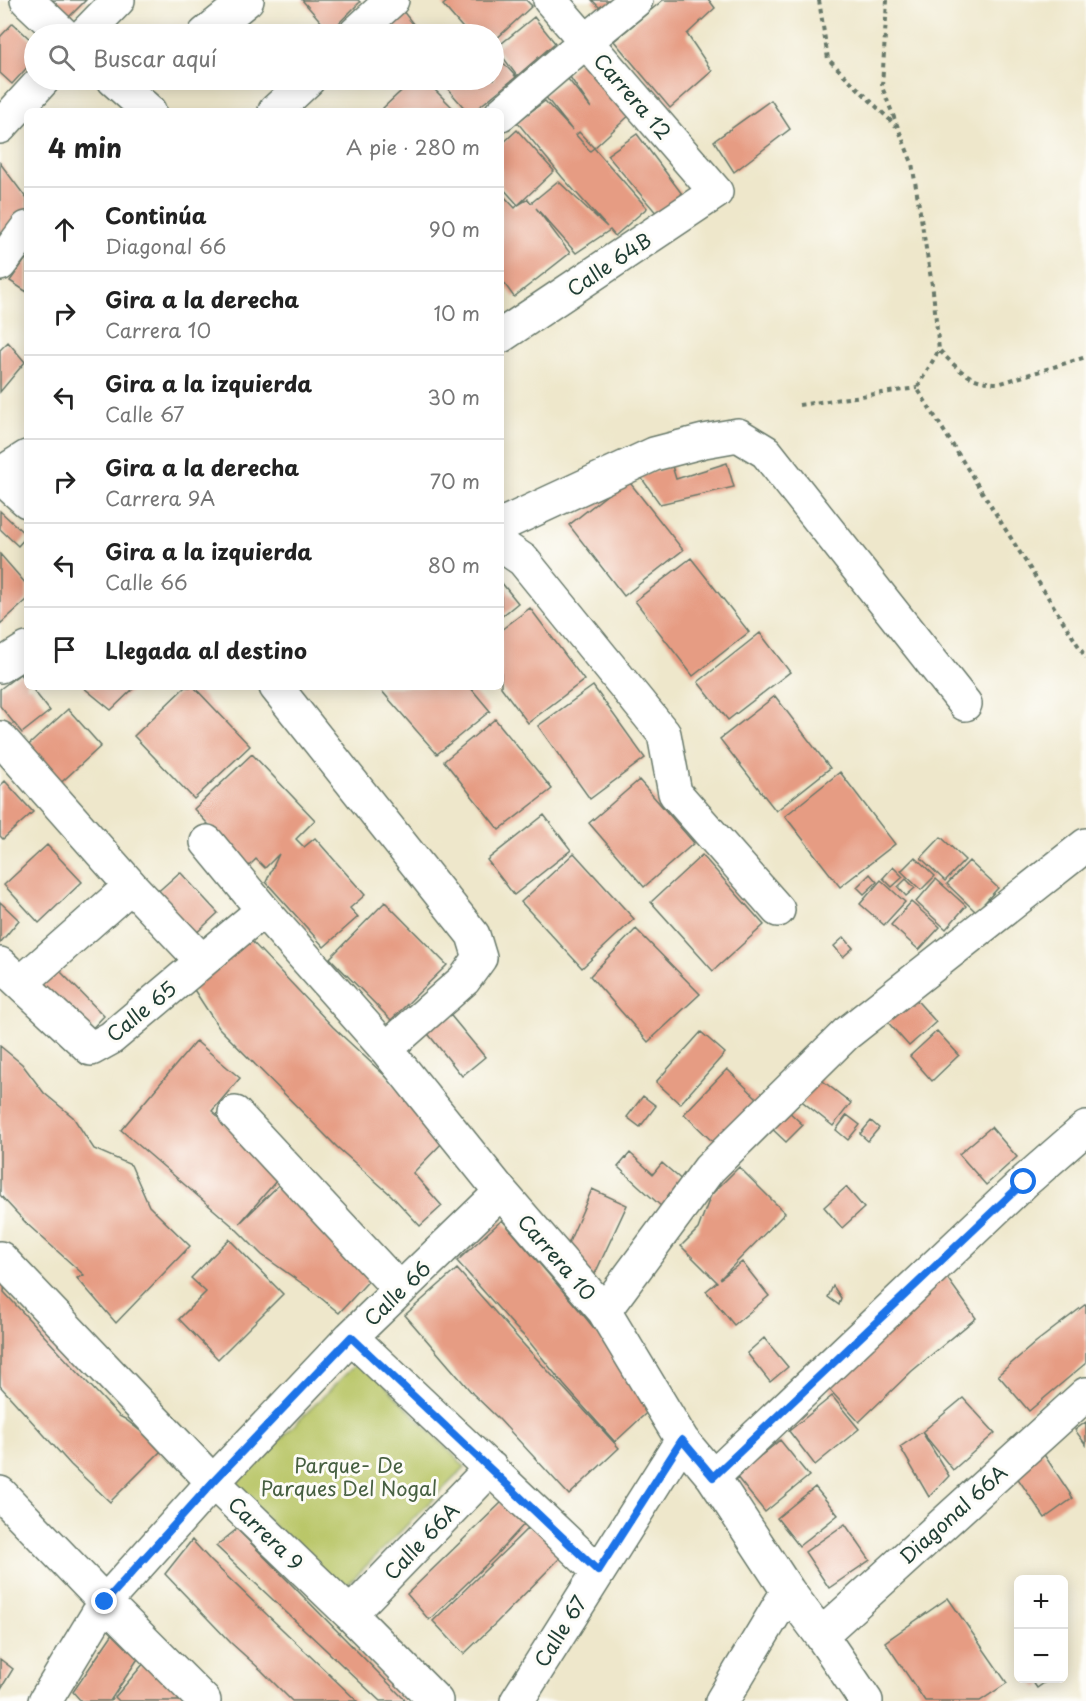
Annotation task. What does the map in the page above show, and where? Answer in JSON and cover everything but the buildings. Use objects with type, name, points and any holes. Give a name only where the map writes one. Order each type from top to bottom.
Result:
[{"type":"street","points":[[27,0],[52,24]]},
{"type":"street","points":[[95,24],[118,0]]},
{"type":"street","points":[[218,24],[247,0]]},
{"type":"street","points":[[366,24],[392,0]]},
{"type":"street","name":"Carrera 12","points":[[550,0],[716,192]]},
{"type":"street","points":[[504,111],[636,0]]},
{"type":"street","points":[[0,127],[34,90]]},
{"type":"street","points":[[278,108],[297,90]]},
{"type":"street","name":"Calle 64B","points":[[504,334],[716,192]]},
{"type":"street","points":[[0,264],[24,232]]},
{"type":"street","points":[[504,524],[654,454],[738,435],[766,452],[964,704]]},
{"type":"street","points":[[24,459],[0,476],[24,498]]},
{"type":"street","points":[[504,547],[524,560],[664,735],[675,793],[778,910]]},
{"type":"street","points":[[0,666],[24,651]]},
{"type":"street","points":[[278,690],[473,935],[480,958],[464,980],[386,1049]]},
{"type":"street","points":[[0,738],[131,886],[202,961]]},
{"type":"street","name":"Carrera 10","points":[[207,842],[263,910],[386,1049],[501,1192],[604,1311],[682,1440],[713,1477],[788,1592],[821,1635],[866,1701]]},
{"type":"street","points":[[604,1311],[709,1169],[846,1034],[1086,845]]},
{"type":"street","points":[[10,973],[131,886]]},
{"type":"street","name":"Calle 65","points":[[10,973],[91,1049],[111,1038],[263,910]]},
{"type":"street","points":[[235,1113],[400,1290]]},
{"type":"street","points":[[713,1477],[1024,1182],[1086,1128]]},
{"type":"street","name":"Calle 66","points":[[45,1701],[105,1602],[213,1482],[351,1337],[501,1192]]},
{"type":"street","name":"Carrera 9","points":[[0,1258],[213,1482],[350,1614],[436,1701]]},
{"type":"street","points":[[351,1337],[598,1571]]},
{"type":"street","name":"Diagonal 66A","points":[[821,1635],[1086,1394]]},
{"type":"street","name":"Calle 67","points":[[517,1701],[682,1440]]},
{"type":"street","name":"Calle 66A","points":[[350,1614],[491,1468]]},
{"type":"street","points":[[0,1492],[204,1701]]},
{"type":"street","points":[[722,1701],[788,1592]]},
{"type":"path","points":[[819,0],[828,59],[898,128]]},
{"type":"path","points":[[887,0],[882,87],[912,163],[933,291],[939,350],[917,388]]},
{"type":"path","points":[[939,350],[961,372],[993,383],[1001,383],[1086,357]]},
{"type":"path","points":[[799,405],[917,388]]},
{"type":"path","points":[[917,388],[1086,658]]},
{"type":"green space","name":"Parque- De Parques Del Nogal","points":[[360,1360],[465,1467],[340,1592],[233,1486]]},
{"type":"route","points":[[105,1602],[213,1482],[351,1337],[598,1571],[682,1440],[713,1477],[1024,1182]]}]
